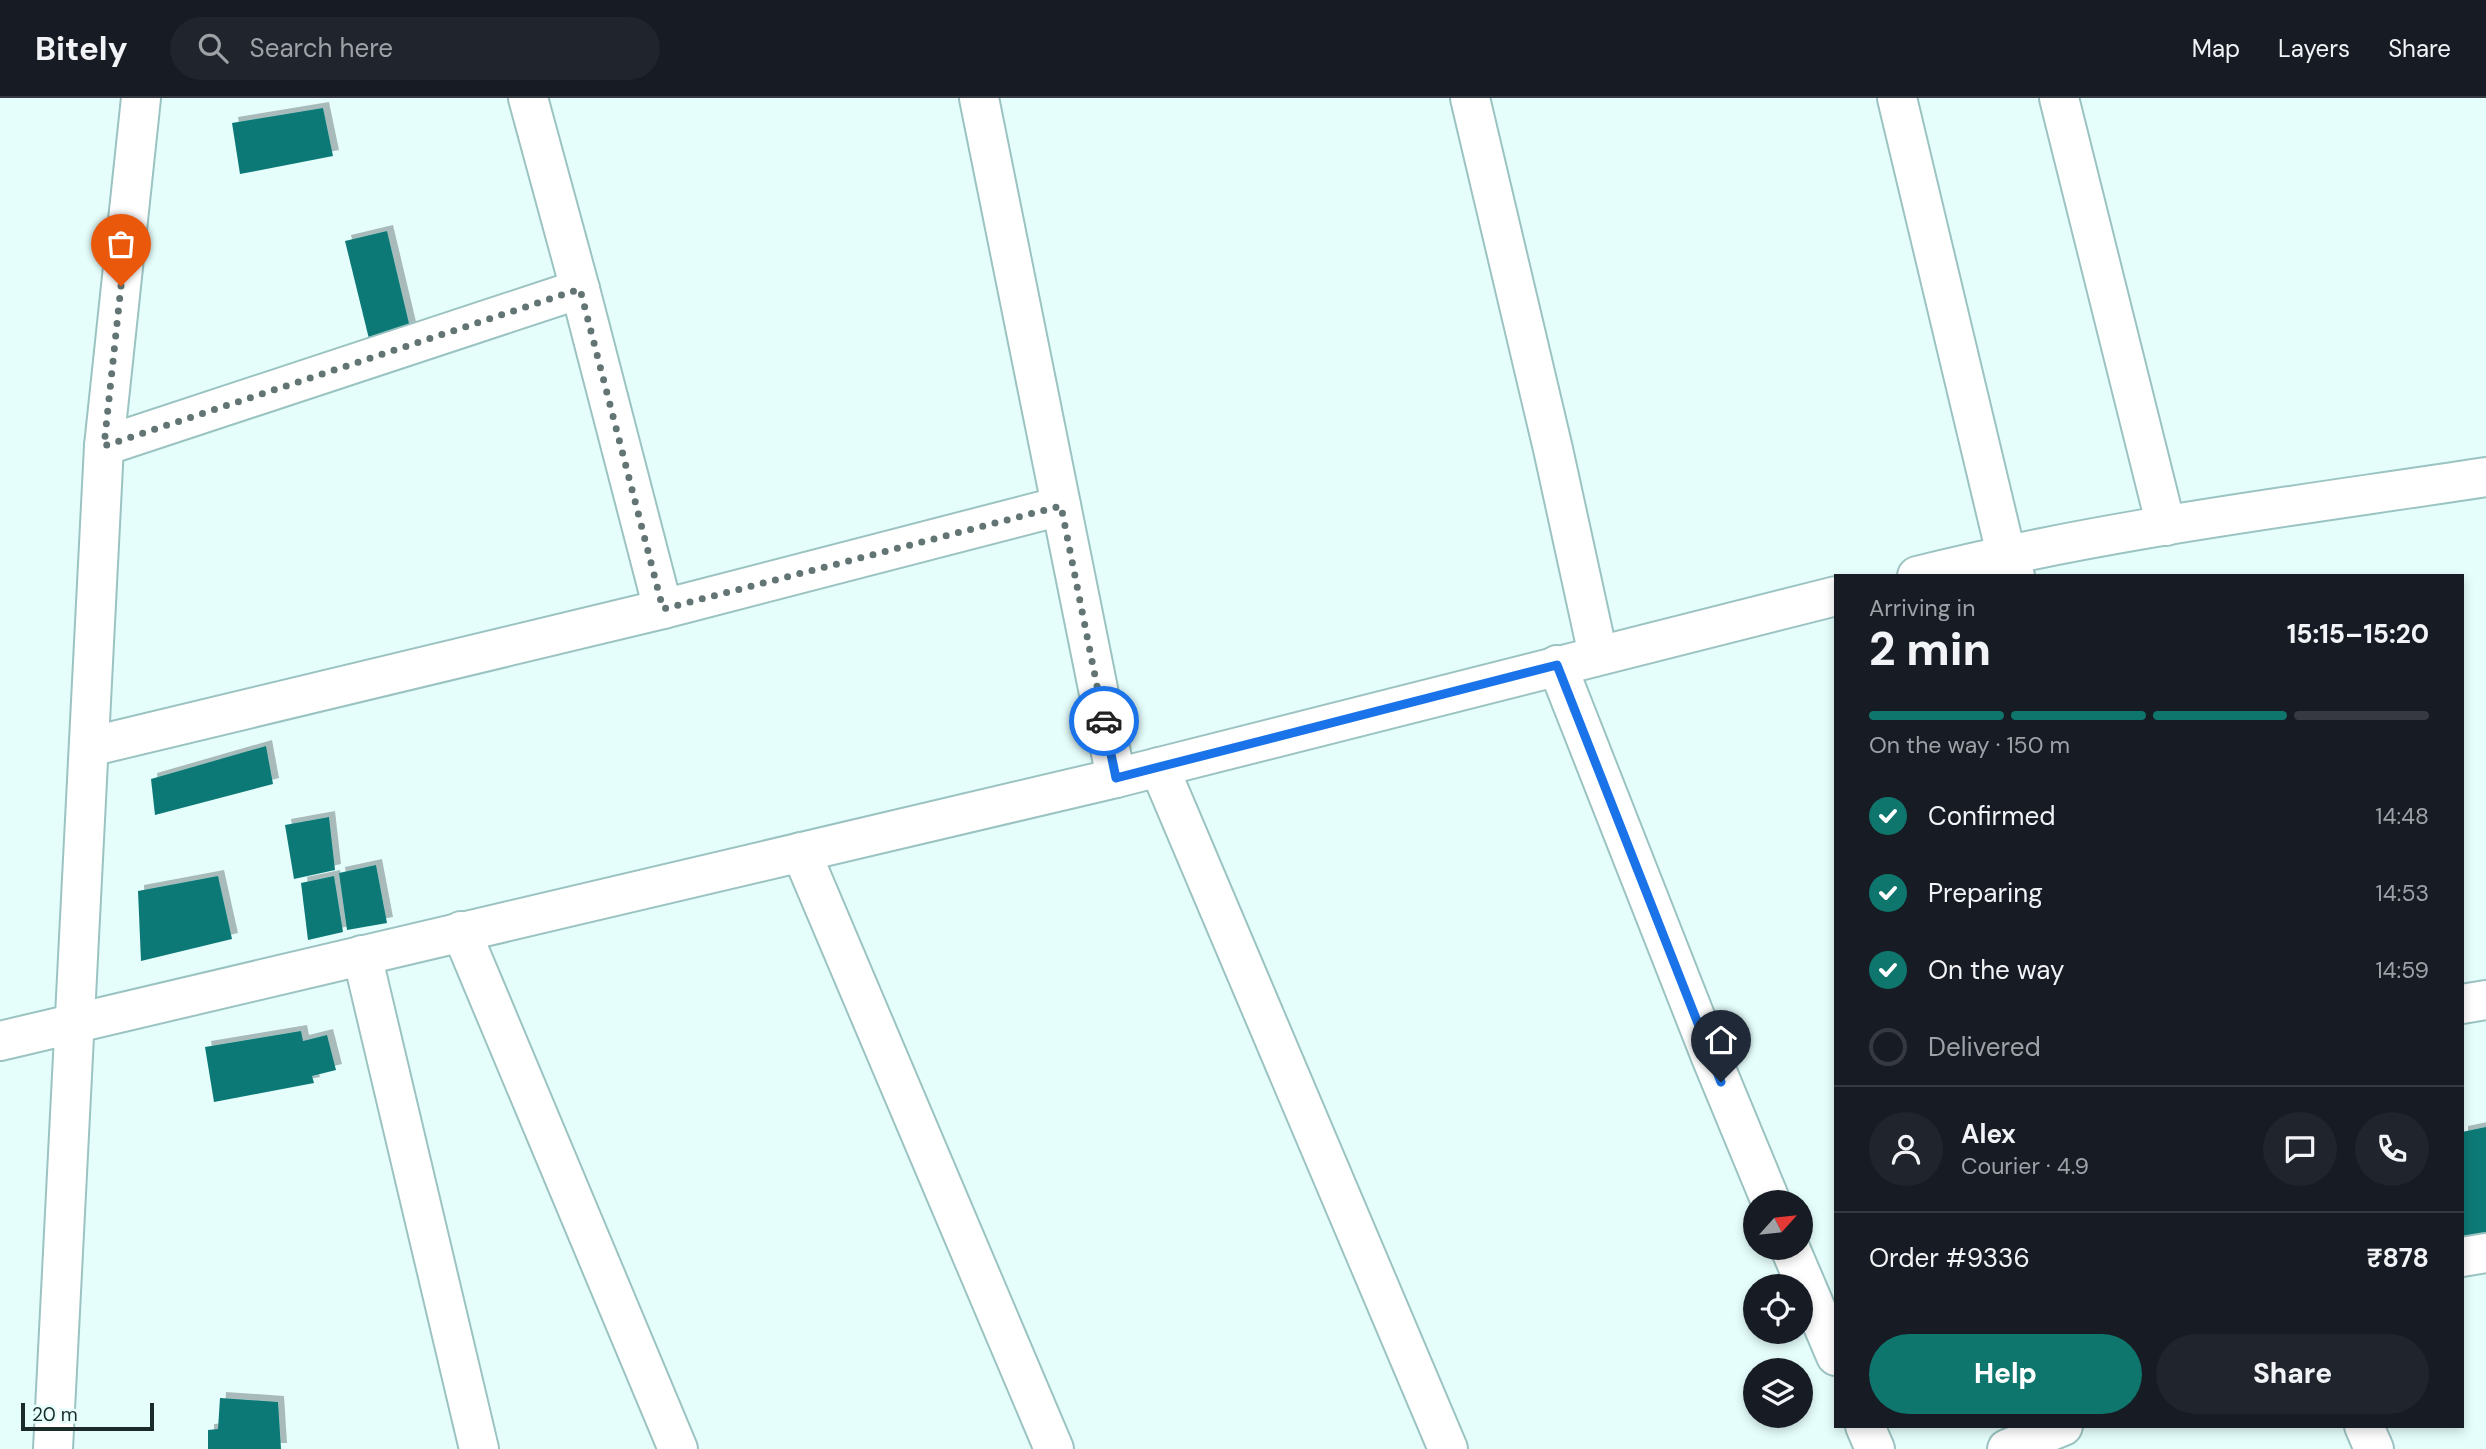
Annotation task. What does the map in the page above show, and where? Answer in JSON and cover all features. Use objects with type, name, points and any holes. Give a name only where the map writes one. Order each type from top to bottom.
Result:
[{"type":"street","points":[[53,1449],[104,446],[141,98]]},
{"type":"street","points":[[528,98],[663,609]]},
{"type":"street","points":[[979,98],[1116,778]]},
{"type":"street","points":[[1470,98],[1556,462],[1598,654]]},
{"type":"street","points":[[1897,98],[2010,565]]},
{"type":"street","points":[[2059,98],[2166,526]]},
{"type":"street","points":[[104,446],[580,289]]},
{"type":"street","points":[[1934,574],[2010,565],[2166,526],[2486,477]]},
{"type":"street","points":[[89,747],[663,609],[1061,506]]},
{"type":"street","points":[[0,1041],[1116,778],[1834,596]]},
{"type":"street","points":[[1557,665],[1711,1058],[1766,1190]]},
{"type":"street","points":[[1158,767],[1448,1449]]},
{"type":"street","points":[[801,852],[1054,1449]]},
{"type":"street","points":[[461,932],[678,1449]]},
{"type":"street","points":[[362,955],[480,1449]]},
{"type":"street","points":[[2464,1004],[2486,1000]]},
{"type":"street","points":[[2464,1257],[2486,1253]]},
{"type":"street","points":[[1795,1260],[1834,1351]]},
{"type":"street","points":[[1866,1428],[1875,1449]]},
{"type":"street","points":[[2007,1449],[2058,1428]]},
{"type":"street","points":[[2365,1428],[2374,1449]]},
{"type":"building","points":[[323,108],[333,156],[240,174],[232,123]]},
{"type":"building","points":[[387,231],[412,336],[371,347],[345,241]]},
{"type":"building","points":[[266,746],[273,784],[155,815],[151,779]]},
{"type":"building","points":[[329,817],[335,870],[294,879],[285,825]]},
{"type":"building","points":[[376,865],[387,923],[347,930],[339,873]]},
{"type":"building","points":[[218,876],[232,939],[141,961],[138,891]]},
{"type":"building","points":[[334,876],[343,932],[308,940],[301,883]]},
{"type":"building","points":[[301,1031],[303,1041],[327,1035],[336,1070],[312,1076],[314,1083],[214,1102],[205,1047]]},
{"type":"building","points":[[2486,1127],[2486,1237],[2464,1240],[2464,1132]]},
{"type":"building","points":[[220,1398],[278,1402],[281,1449],[208,1449],[208,1430],[218,1429]]},
{"type":"way so far","points":[[121,286],[104,446],[580,289],[663,609],[1061,506],[1104,721]]},
{"type":"route","points":[[1104,721],[1116,778],[1557,665],[1721,1082]]}]
